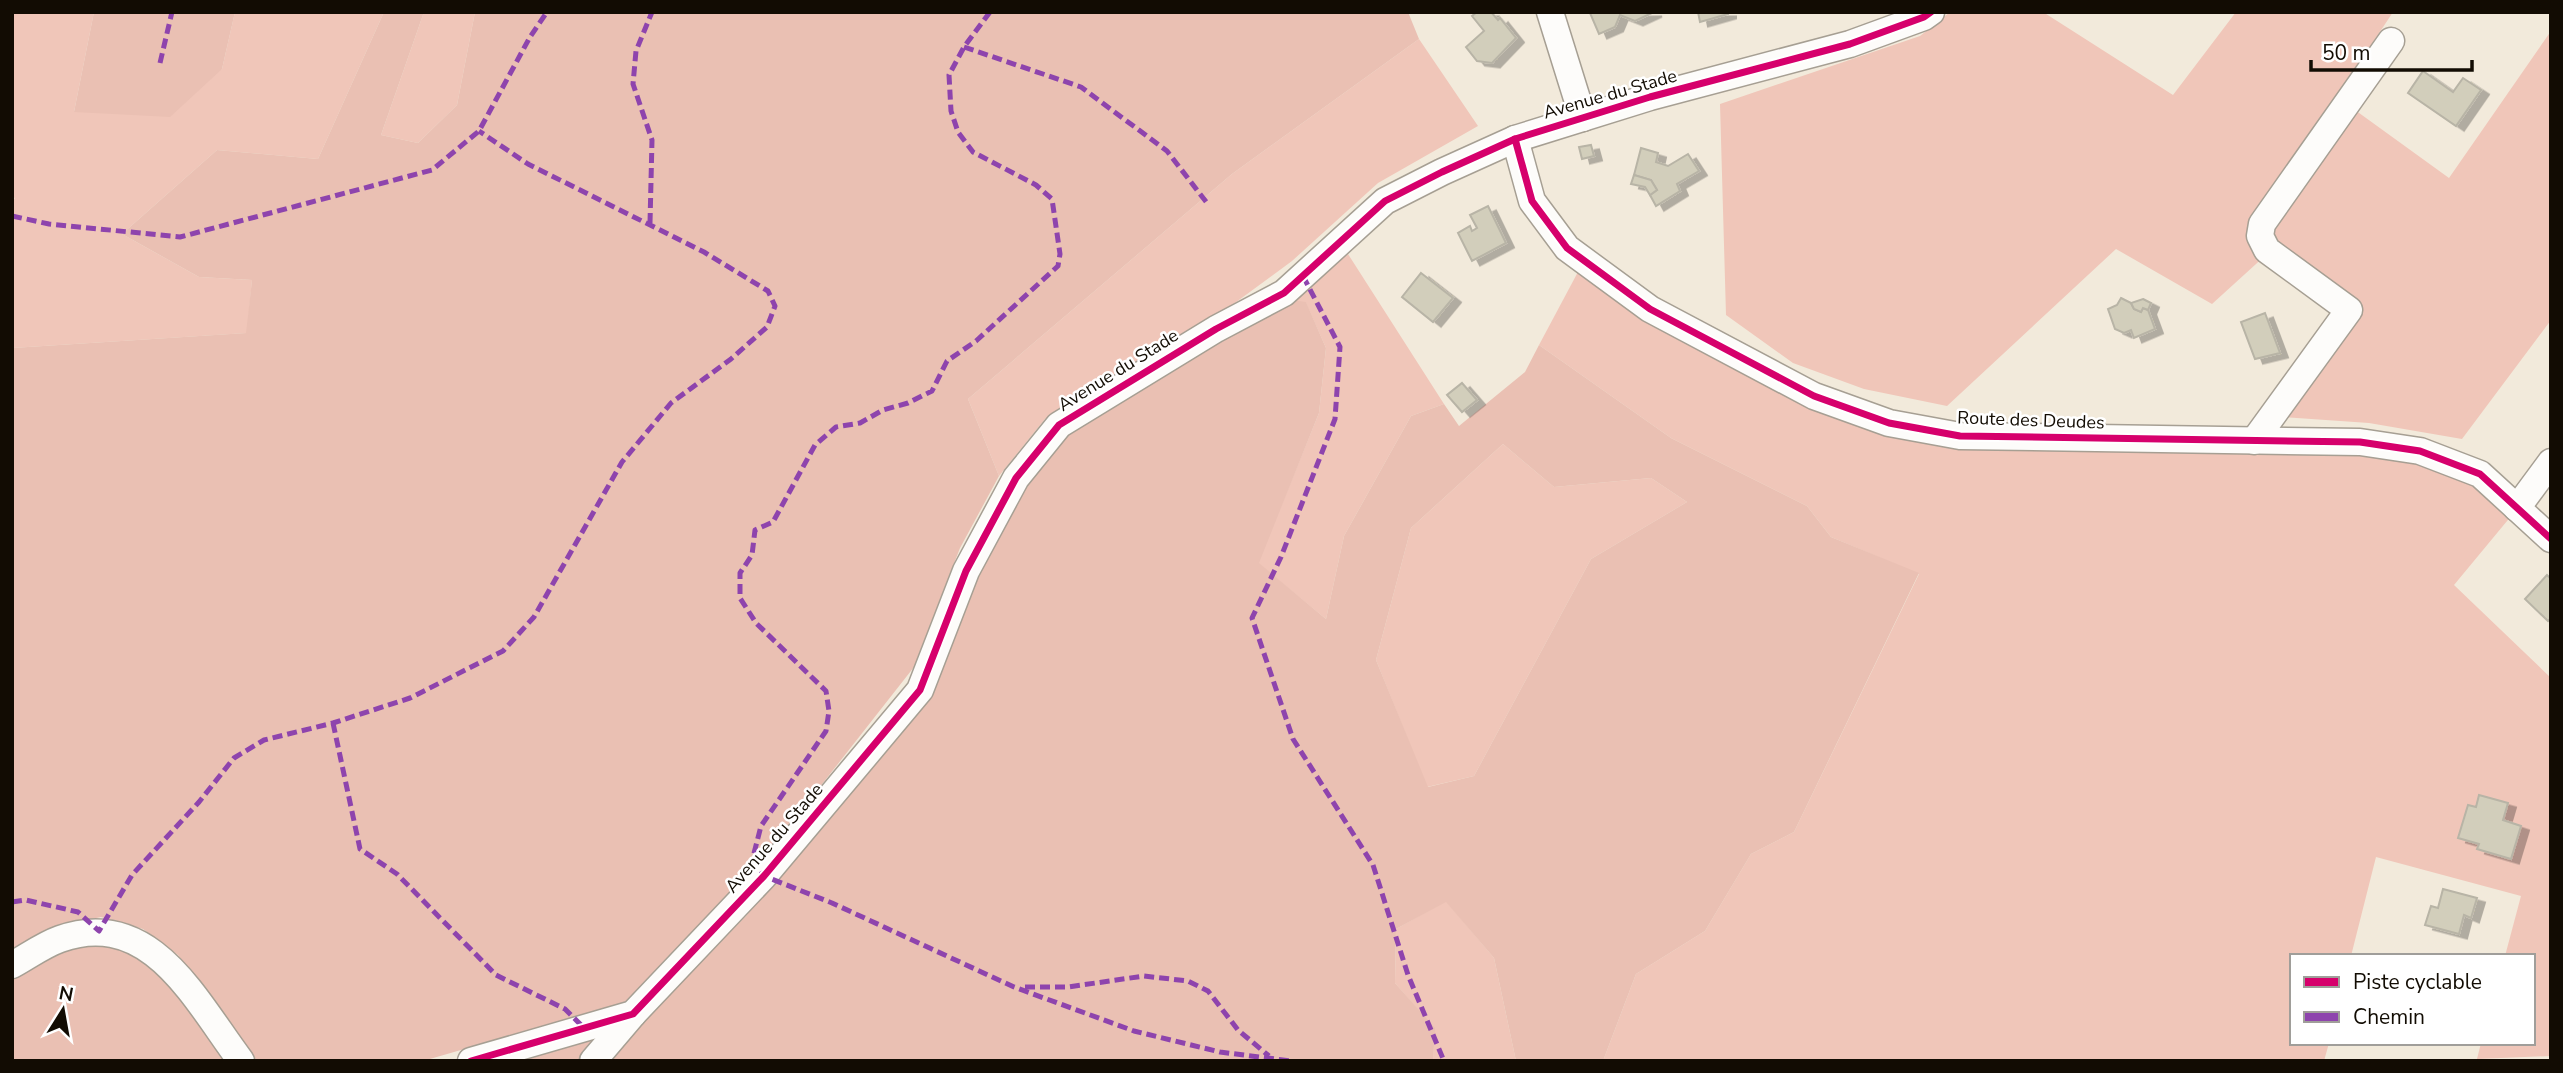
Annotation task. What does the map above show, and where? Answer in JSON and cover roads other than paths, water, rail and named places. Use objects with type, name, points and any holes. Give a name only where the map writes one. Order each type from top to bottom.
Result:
[{"type":"street","points":[[1550,12],[1583,118]]},
{"type":"street","name":"Avenue du Stade","points":[[593,1061],[633,1014],[764,877],[920,690],[966,571],[1016,478],[1059,425],[1216,329],[1284,293],[1385,201],[1515,138],[1650,97],[1850,44],[1931,12]]},
{"type":"street","points":[[2254,441],[2349,310],[2267,250],[2260,236],[2262,223],[2390,41]]},
{"type":"street","name":"Route des Deudes","points":[[1515,138],[1532,201],[1567,248],[1650,309],[1814,396],[1889,423],[1960,436],[2360,442],[2420,451],[2480,474],[2551,539]]},
{"type":"street","points":[[2517,508],[2551,462]]},
{"type":"street","points":[[12,965],[59,939],[99,931],[137,941],[169,964],[241,1061]]},
{"type":"street","points":[[471,1061],[633,1014]]}]
